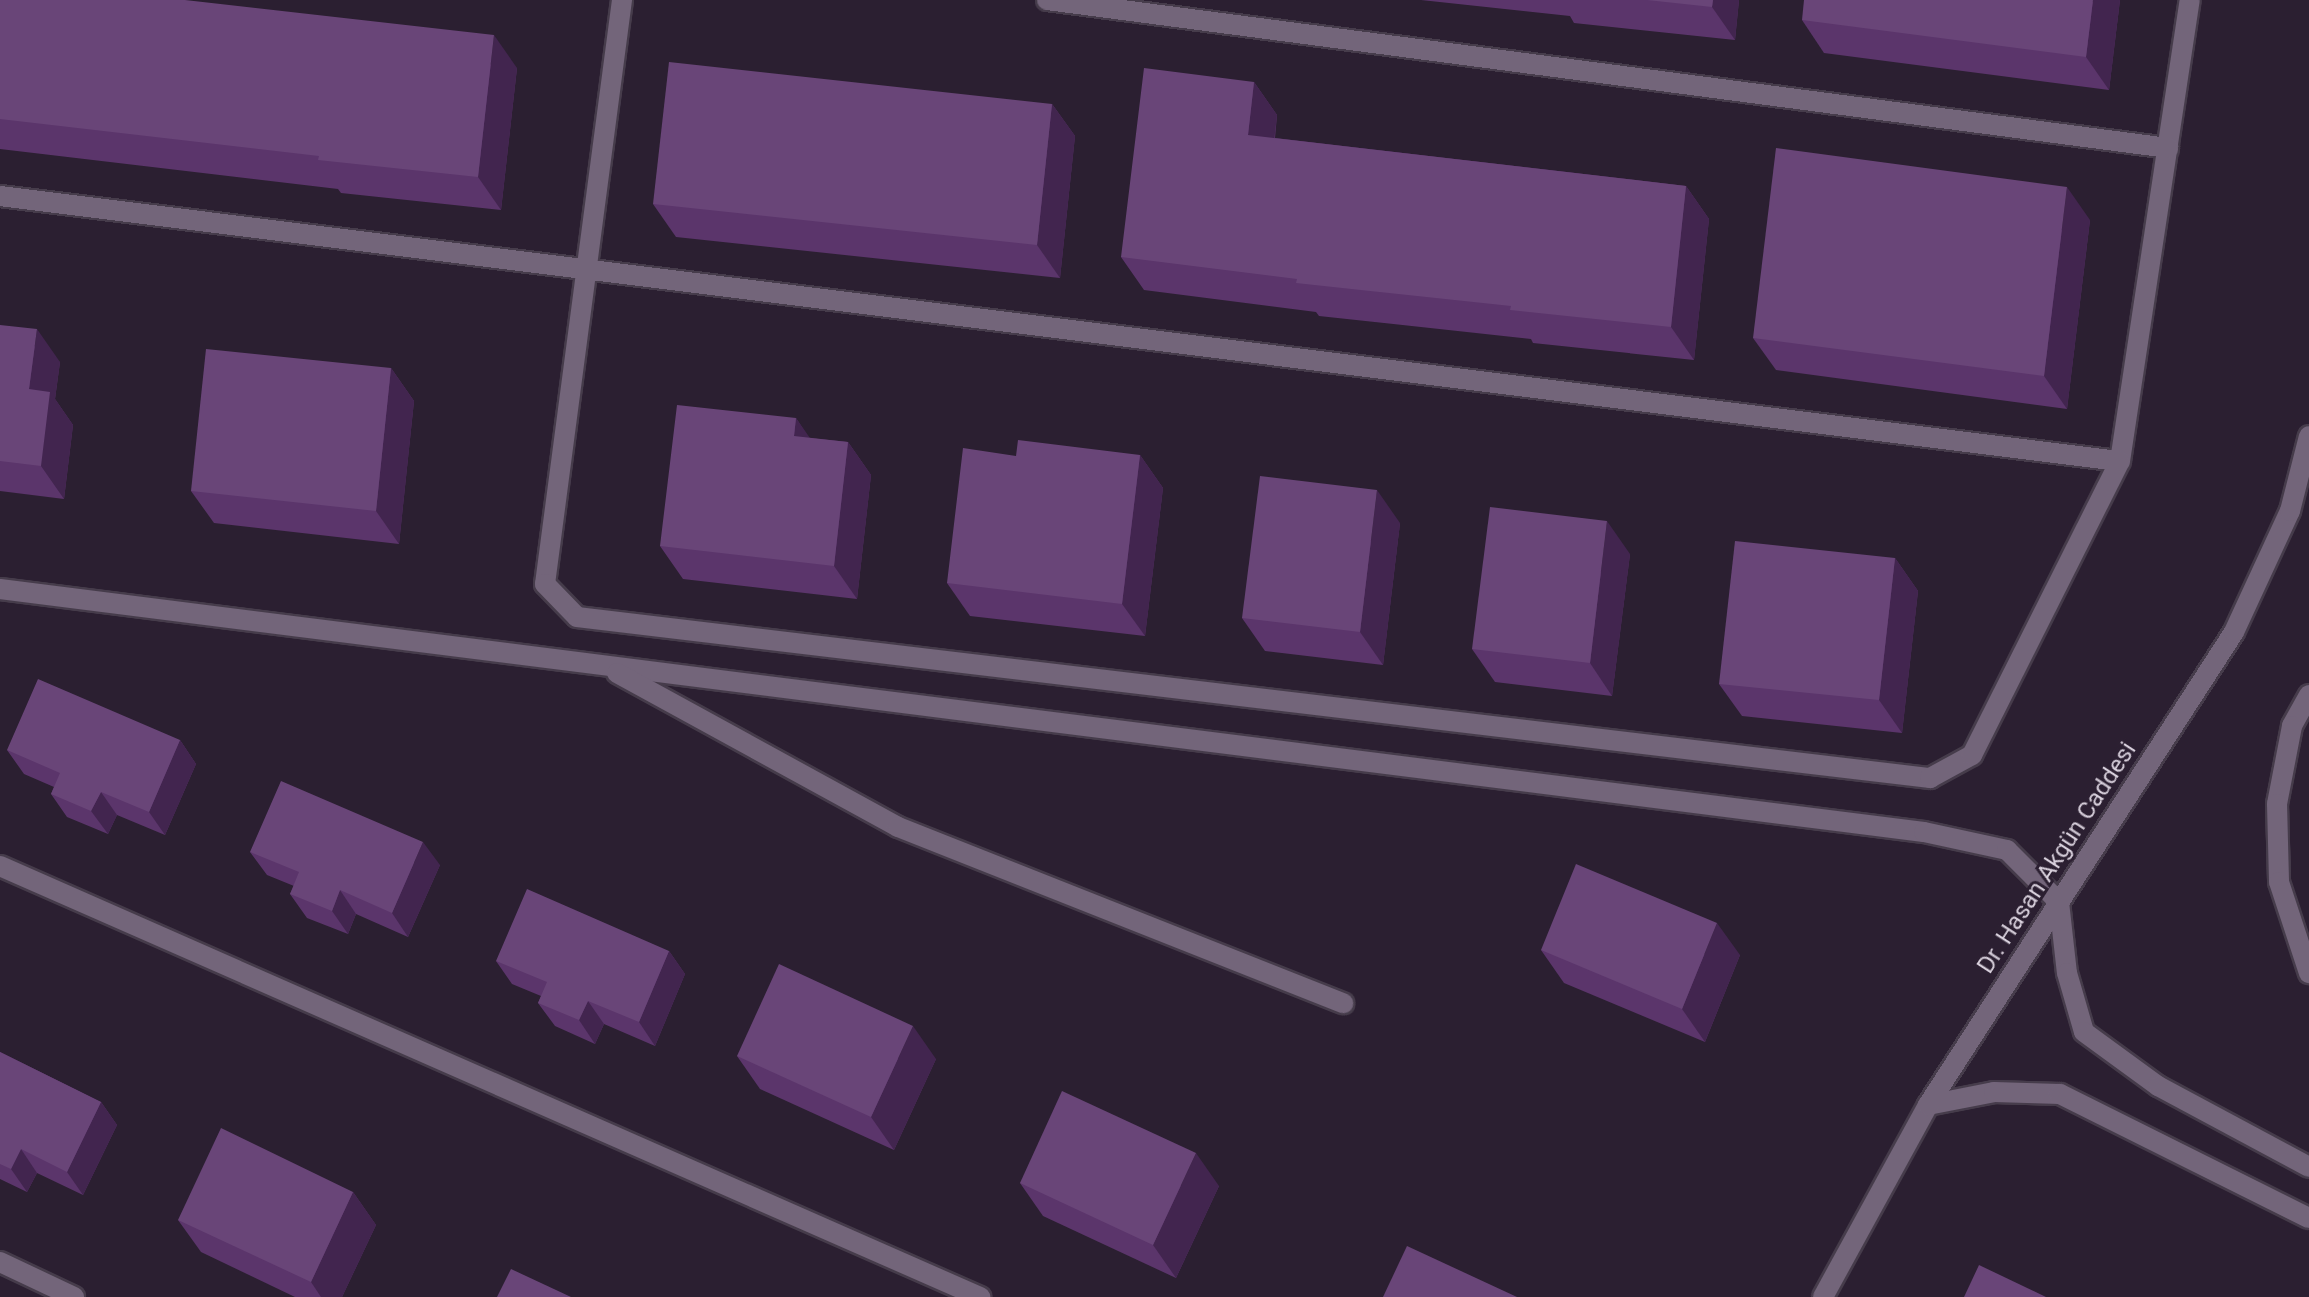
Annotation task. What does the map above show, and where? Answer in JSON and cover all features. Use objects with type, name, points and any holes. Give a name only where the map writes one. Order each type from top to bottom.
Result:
[{"type":"street","points":[[622,0],[545,584],[577,617],[1930,778],[1972,755],[2120,461],[2190,0]]},
{"type":"street","points":[[1047,0],[2168,148]]},
{"type":"street","points":[[0,196],[2120,461]]},
{"type":"street","name":"Dr. Hasan Akgün Caddesi","points":[[1823,1297],[1928,1105],[2234,632],[2290,511],[2309,436]]},
{"type":"street","points":[[0,589],[1924,832],[2007,850],[2059,902],[2067,973],[2084,1032],[2158,1086],[2309,1167]]},
{"type":"street","points":[[607,668],[898,827],[1343,1003]]},
{"type":"street","points":[[2309,695],[2292,726],[2277,804],[2279,882],[2309,973]]},
{"type":"street","points":[[0,866],[980,1297]]},
{"type":"street","points":[[1928,1105],[1994,1092],[2060,1094],[2309,1218]]},
{"type":"street","points":[[0,1262],[74,1297]]},
{"type":"building","points":[[0,0],[185,0],[494,35],[478,177],[0,119]]},
{"type":"building","points":[[1647,0],[1713,0],[1712,7]]},
{"type":"building","points":[[1804,0],[2093,0],[2086,57],[1802,20]]},
{"type":"building","points":[[669,62],[1052,104],[1037,245],[653,204]]},
{"type":"building","points":[[1144,68],[1254,82],[1248,135],[1686,186],[1671,327],[1296,283],[1297,279],[1121,257]]},
{"type":"building","points":[[1776,148],[2067,187],[2044,376],[1753,338]]},
{"type":"building","points":[[0,325],[37,329],[29,389],[50,392],[41,466],[0,461]]},
{"type":"building","points":[[206,349],[391,368],[376,511],[191,491]]},
{"type":"building","points":[[677,405],[796,418],[794,436],[848,442],[834,566],[660,546]]},
{"type":"building","points":[[1018,440],[1140,455],[1122,604],[947,583],[963,448],[1016,456]]},
{"type":"building","points":[[1260,476],[1377,490],[1360,632],[1242,618]]},
{"type":"building","points":[[1490,507],[1607,521],[1590,663],[1472,649]]},
{"type":"building","points":[[1735,541],[1895,558],[1879,700],[1719,684]]},
{"type":"building","points":[[38,679],[180,740],[149,812],[101,792],[91,811],[51,794],[60,773],[7,750]]},
{"type":"building","points":[[281,781],[423,842],[392,913],[340,890],[332,911],[290,894],[299,872],[250,852]]},
{"type":"building","points":[[1576,864],[1717,923],[1682,1009],[1541,950]]},
{"type":"building","points":[[527,889],[669,951],[639,1022],[588,1001],[579,1020],[538,1003],[547,982],[496,961]]},
{"type":"building","points":[[779,964],[913,1026],[871,1117],[737,1056]]},
{"type":"building","points":[[0,1052],[101,1102],[67,1172],[21,1149],[11,1169],[0,1164]]},
{"type":"building","points":[[1062,1091],[1196,1153],[1153,1245],[1020,1183]]},
{"type":"building","points":[[221,1128],[353,1192],[311,1282],[178,1220]]},
{"type":"building","points":[[1407,1246],[1517,1297],[1383,1297]]},
{"type":"building","points":[[1979,1265],[2046,1297],[1964,1297]]},
{"type":"building","points":[[511,1269],[571,1297],[497,1297]]}]
